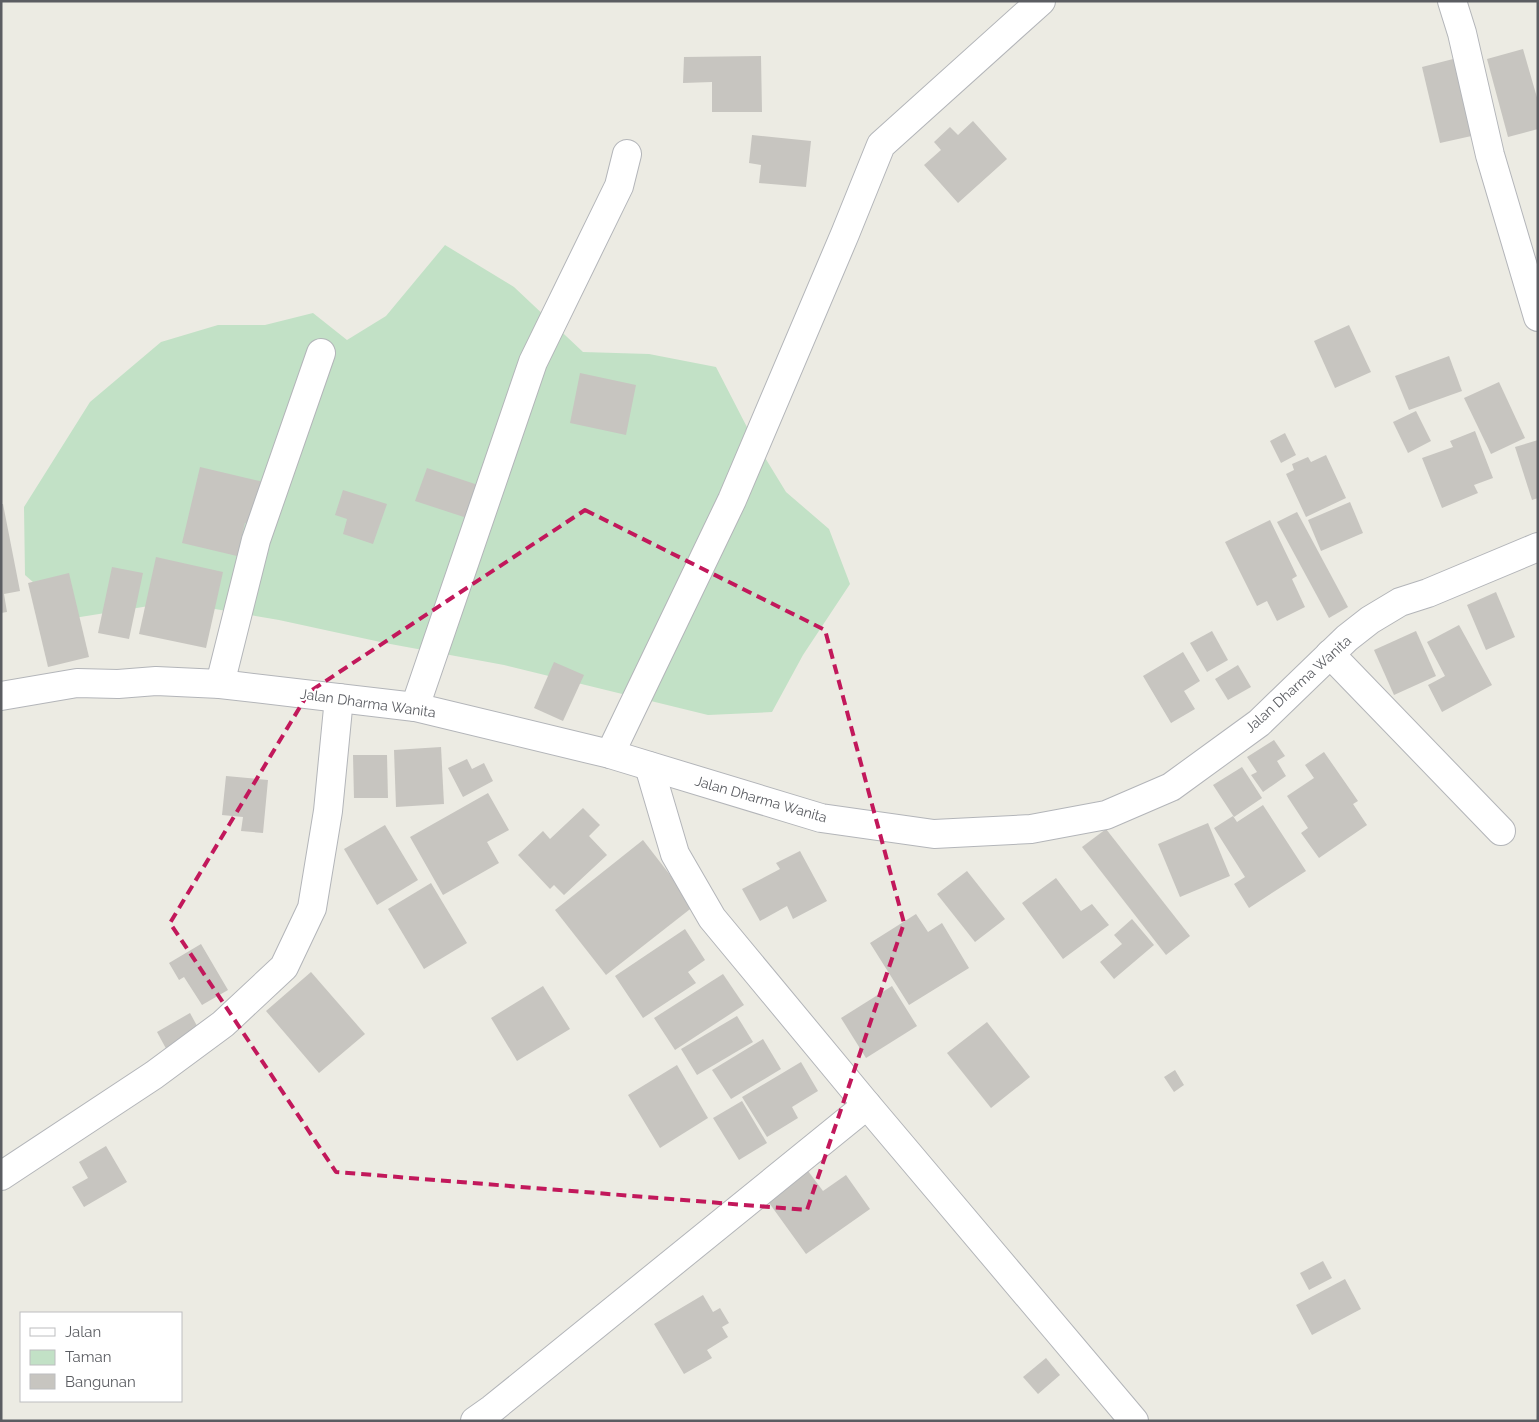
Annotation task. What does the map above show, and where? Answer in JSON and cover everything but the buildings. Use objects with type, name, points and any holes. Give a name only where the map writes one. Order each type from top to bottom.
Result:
[{"type":"street","points":[[610,754],[732,500],[881,145],[1041,1]]},
{"type":"street","points":[[1452,1],[1462,32],[1490,155],[1538,317]]},
{"type":"street","points":[[415,707],[533,362],[619,186],[627,154]]},
{"type":"street","points":[[220,684],[256,540],[321,353]]},
{"type":"street","name":"Jalan Dharma Wanita","points":[[1,696],[77,683],[118,684],[156,681],[220,684],[415,707],[610,754],[821,818],[934,834],[1030,829],[1106,815],[1171,787],[1259,723],[1347,638],[1370,620],[1400,602],[1428,593],[1538,547]]},
{"type":"street","points":[[1330,654],[1501,831]]},
{"type":"street","points":[[1,1176],[154,1075],[223,1024],[284,967],[312,908],[328,811],[339,698]]},
{"type":"street","points":[[649,766],[675,854],[712,918],[1134,1421]]},
{"type":"street","points":[[475,1421],[867,1105]]},
{"type":"highlighted area","points":[[585,510],[825,630],[904,923],[807,1210],[336,1172],[170,923],[309,692]]},
{"type":"green space","points":[[445,245],[514,287],[583,352],[649,354],[716,367],[750,433],[786,492],[829,529],[850,584],[803,655],[772,712],[708,715],[504,665],[385,643],[279,620],[174,602],[74,618],[25,575],[24,507],[90,402],[161,342],[218,325],[265,325],[313,313],[347,340],[386,316]]}]
